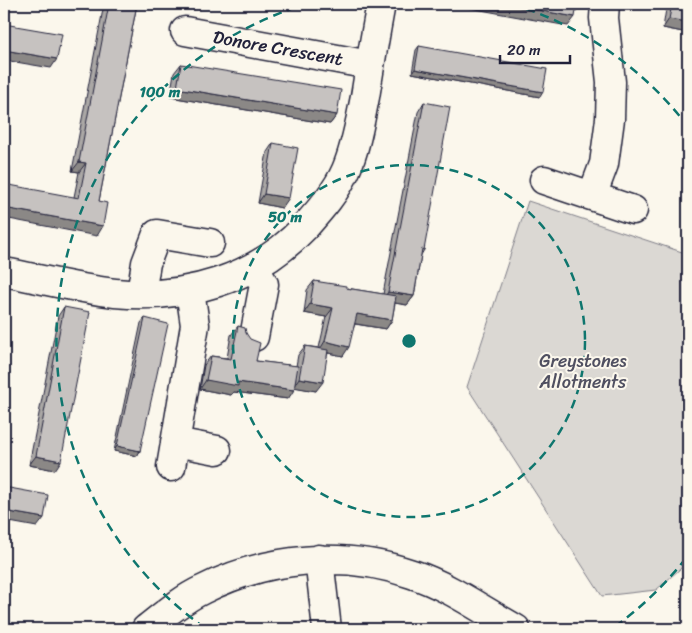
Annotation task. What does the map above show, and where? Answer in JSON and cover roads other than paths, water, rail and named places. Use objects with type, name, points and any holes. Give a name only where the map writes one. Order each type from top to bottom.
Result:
[{"type":"street","points":[[5,279],[117,293],[141,294],[190,290],[231,278],[254,267],[283,248],[295,238],[329,198],[341,180],[351,158],[381,4]]},
{"type":"street","points":[[592,196],[604,164],[610,119],[611,82],[604,18],[606,4]]},
{"type":"street","name":"Donore Crescent","points":[[186,32],[370,65]]},
{"type":"street","points":[[544,180],[633,210]]},
{"type":"street","points":[[141,294],[146,264],[156,234],[210,243]]},
{"type":"street","points":[[254,267],[264,284],[254,337]]},
{"type":"street","points":[[190,290],[195,325],[173,455],[216,450]]},
{"type":"street","points":[[319,559],[327,629]]},
{"type":"street","points":[[146,629],[179,603],[224,580],[254,569],[283,563],[319,559],[376,564],[412,574],[438,585],[516,629]]},
{"type":"park label","name":"Greystones Allotments","points":[[583,371]]}]
